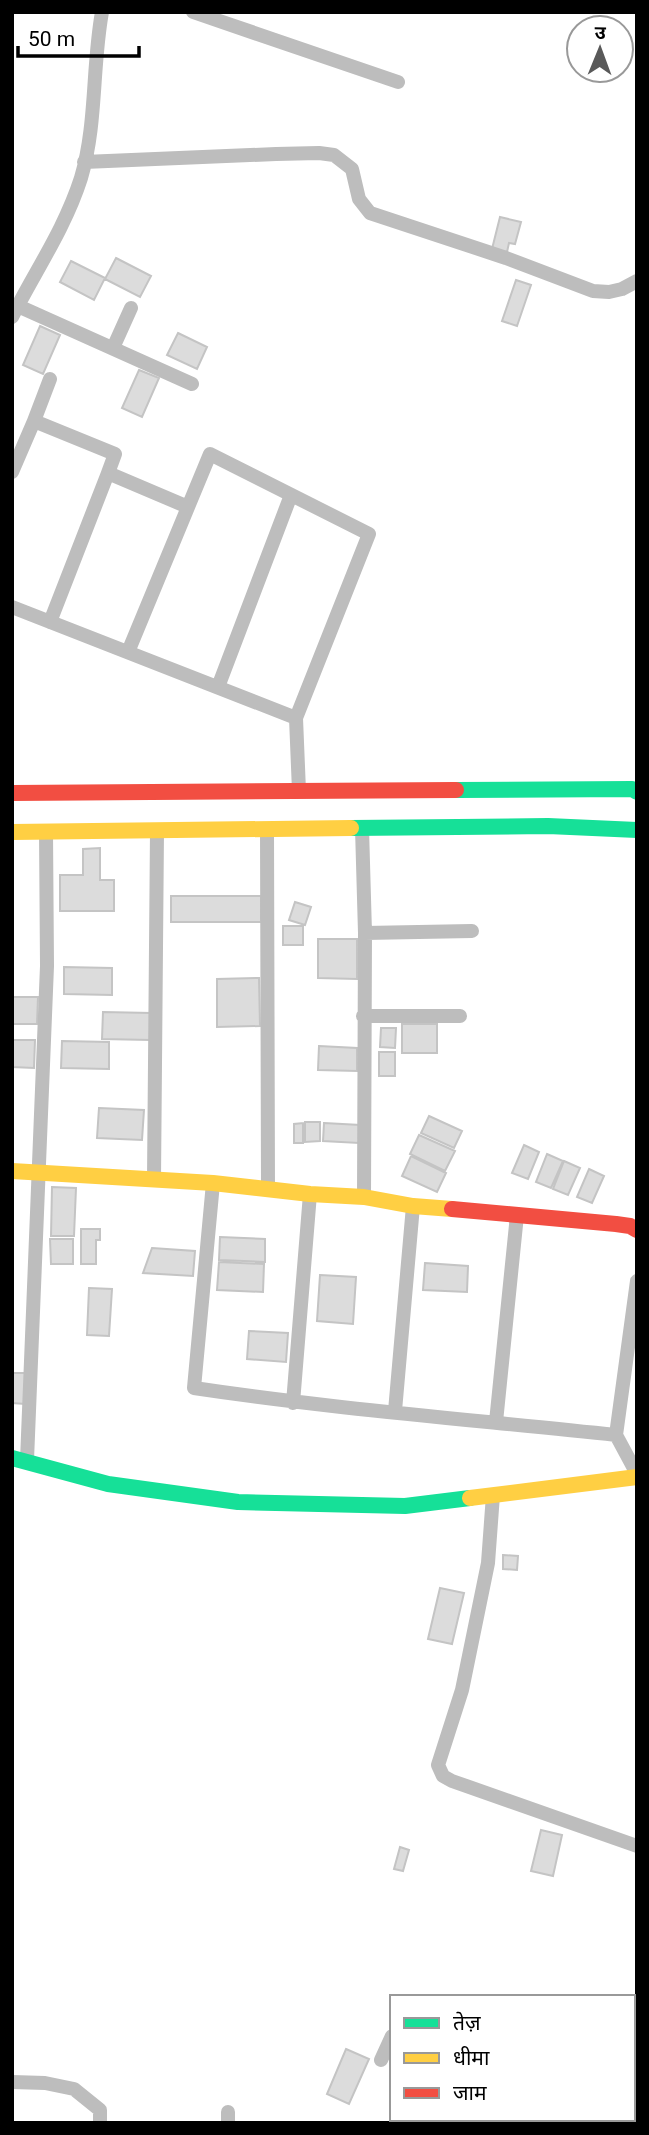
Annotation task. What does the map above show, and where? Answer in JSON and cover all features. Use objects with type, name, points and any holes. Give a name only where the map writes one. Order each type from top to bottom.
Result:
[{"type":"street","points":[[102,12],[92,125],[84,162],[66,220],[15,312],[113,348],[192,384]]},
{"type":"street","points":[[193,12],[398,82]]},
{"type":"street","points":[[84,162],[276,154],[334,155],[352,169],[359,199],[370,213],[506,258],[593,291],[609,292],[637,281]]},
{"type":"street","points":[[113,348],[131,308]]},
{"type":"street","points":[[12,472],[50,379]]},
{"type":"street","points":[[34,421],[114,454],[50,622]]},
{"type":"street","points":[[128,652],[210,454],[369,534],[296,718],[299,791]]},
{"type":"street","points":[[108,473],[188,507]]},
{"type":"street","points":[[218,687],[291,495]]},
{"type":"street","points":[[12,607],[296,718]]},
{"type":"street","points":[[12,793],[632,789],[637,792]]},
{"type":"street","points":[[12,832],[548,826],[637,830]]},
{"type":"street","points":[[362,828],[365,933],[364,1197]]},
{"type":"street","points":[[267,830],[268,1188]]},
{"type":"street","points":[[154,1179],[157,831]]},
{"type":"street","points":[[46,832],[47,966],[39,1172],[19,1459],[108,1483],[238,1502],[405,1506],[637,1475],[617,1435],[637,1281]]},
{"type":"street","points":[[365,933],[472,932]]},
{"type":"street","points":[[363,1016],[460,1016]]},
{"type":"street","points":[[12,1171],[213,1183],[364,1197],[413,1206],[616,1224],[637,1230]]},
{"type":"street","points":[[213,1183],[194,1388],[293,1403],[396,1411],[617,1435]]},
{"type":"street","points":[[293,1403],[310,1194]]},
{"type":"street","points":[[396,1411],[413,1206]]},
{"type":"street","points":[[496,1422],[517,1215]]},
{"type":"street","points":[[493,1495],[488,1563],[462,1690],[438,1765],[443,1776],[452,1781],[637,1846]]},
{"type":"street","points":[[381,2060],[390,2040]]},
{"type":"street","points":[[12,2082],[45,2082],[75,2090],[100,2110],[100,2123]]},
{"type":"building","points":[[500,217],[521,222],[515,244],[509,243],[507,252],[492,249]]},
{"type":"building","points":[[116,258],[151,276],[140,297],[105,279]]},
{"type":"building","points":[[71,261],[105,278],[94,300],[60,282]]},
{"type":"building","points":[[516,280],[531,285],[517,326],[502,321]]},
{"type":"building","points":[[40,326],[60,335],[43,374],[23,365]]},
{"type":"building","points":[[178,333],[207,347],[197,369],[167,355]]},
{"type":"building","points":[[139,370],[159,378],[142,417],[122,408]]},
{"type":"building","points":[[100,848],[100,880],[114,880],[114,911],[60,911],[60,875],[83,875],[83,849]]},
{"type":"building","points":[[171,896],[261,896],[261,922],[171,922]]},
{"type":"building","points":[[295,902],[311,907],[305,925],[289,920]]},
{"type":"building","points":[[283,926],[303,926],[303,945],[283,945]]},
{"type":"building","points":[[318,939],[357,939],[357,979],[318,978]]},
{"type":"building","points":[[64,967],[112,968],[112,995],[64,994]]},
{"type":"building","points":[[259,978],[260,1026],[217,1027],[217,979]]},
{"type":"building","points":[[12,997],[38,997],[37,1024],[12,1024]]},
{"type":"building","points":[[103,1012],[151,1013],[150,1040],[102,1039]]},
{"type":"building","points":[[402,1024],[437,1024],[437,1053],[402,1053]]},
{"type":"building","points":[[381,1028],[396,1028],[395,1048],[380,1047]]},
{"type":"building","points":[[12,1040],[35,1040],[34,1068],[12,1067]]},
{"type":"building","points":[[62,1041],[109,1042],[109,1069],[61,1068]]},
{"type":"building","points":[[319,1046],[357,1048],[357,1071],[318,1070]]},
{"type":"building","points":[[379,1052],[395,1052],[395,1076],[379,1076]]},
{"type":"building","points":[[99,1108],[144,1110],[142,1140],[97,1138]]},
{"type":"building","points":[[429,1116],[462,1131],[454,1148],[421,1133]]},
{"type":"building","points":[[305,1122],[320,1122],[320,1141],[305,1142]]},
{"type":"building","points":[[303,1123],[303,1143],[294,1143],[294,1124]]},
{"type":"building","points":[[324,1123],[360,1125],[359,1143],[323,1141]]},
{"type":"building","points":[[419,1135],[455,1151],[445,1171],[410,1154]]},
{"type":"building","points":[[524,1145],[539,1152],[528,1179],[512,1173]]},
{"type":"building","points":[[547,1154],[563,1161],[551,1188],[536,1182]]},
{"type":"building","points":[[411,1156],[446,1173],[437,1192],[402,1176]]},
{"type":"building","points":[[564,1161],[580,1168],[568,1195],[553,1189]]},
{"type":"building","points":[[589,1169],[604,1176],[592,1203],[577,1197]]},
{"type":"building","points":[[52,1187],[76,1188],[74,1236],[51,1236]]},
{"type":"building","points":[[81,1229],[100,1229],[100,1240],[96,1240],[96,1264],[81,1264]]},
{"type":"building","points":[[220,1237],[265,1239],[265,1262],[219,1260]]},
{"type":"building","points":[[50,1239],[73,1239],[73,1264],[51,1264]]},
{"type":"building","points":[[152,1248],[195,1251],[193,1276],[143,1273]]},
{"type":"building","points":[[219,1262],[264,1264],[263,1292],[217,1290]]},
{"type":"building","points":[[425,1263],[468,1266],[467,1292],[423,1290]]},
{"type":"building","points":[[320,1275],[356,1277],[353,1324],[317,1321]]},
{"type":"building","points":[[89,1288],[112,1289],[109,1336],[87,1335]]},
{"type":"building","points":[[249,1331],[288,1333],[286,1362],[247,1359]]},
{"type":"building","points":[[12,1373],[26,1373],[25,1404],[12,1403]]},
{"type":"building","points":[[503,1555],[518,1556],[517,1570],[503,1569]]},
{"type":"building","points":[[440,1588],[464,1593],[452,1644],[428,1639]]},
{"type":"building","points":[[541,1830],[562,1835],[553,1876],[531,1871]]},
{"type":"building","points":[[400,1847],[409,1850],[403,1871],[394,1869]]},
{"type":"building","points":[[346,2049],[369,2059],[349,2104],[327,2094]]},
{"type":"traffic: fast","points":[[456,790],[632,789],[637,792]]},
{"type":"traffic: fast","points":[[351,828],[548,826],[637,830]]},
{"type":"traffic: fast","points":[[12,1458],[108,1484],[238,1502],[405,1506],[470,1498]]},
{"type":"traffic: slow","points":[[12,832],[351,828]]},
{"type":"traffic: slow","points":[[12,1171],[213,1183],[364,1197],[413,1206],[452,1209]]},
{"type":"traffic: slow","points":[[470,1498],[637,1477]]},
{"type":"traffic: jam","points":[[12,793],[456,790]]},
{"type":"traffic: jam","points":[[452,1209],[616,1224],[637,1230]]}]
